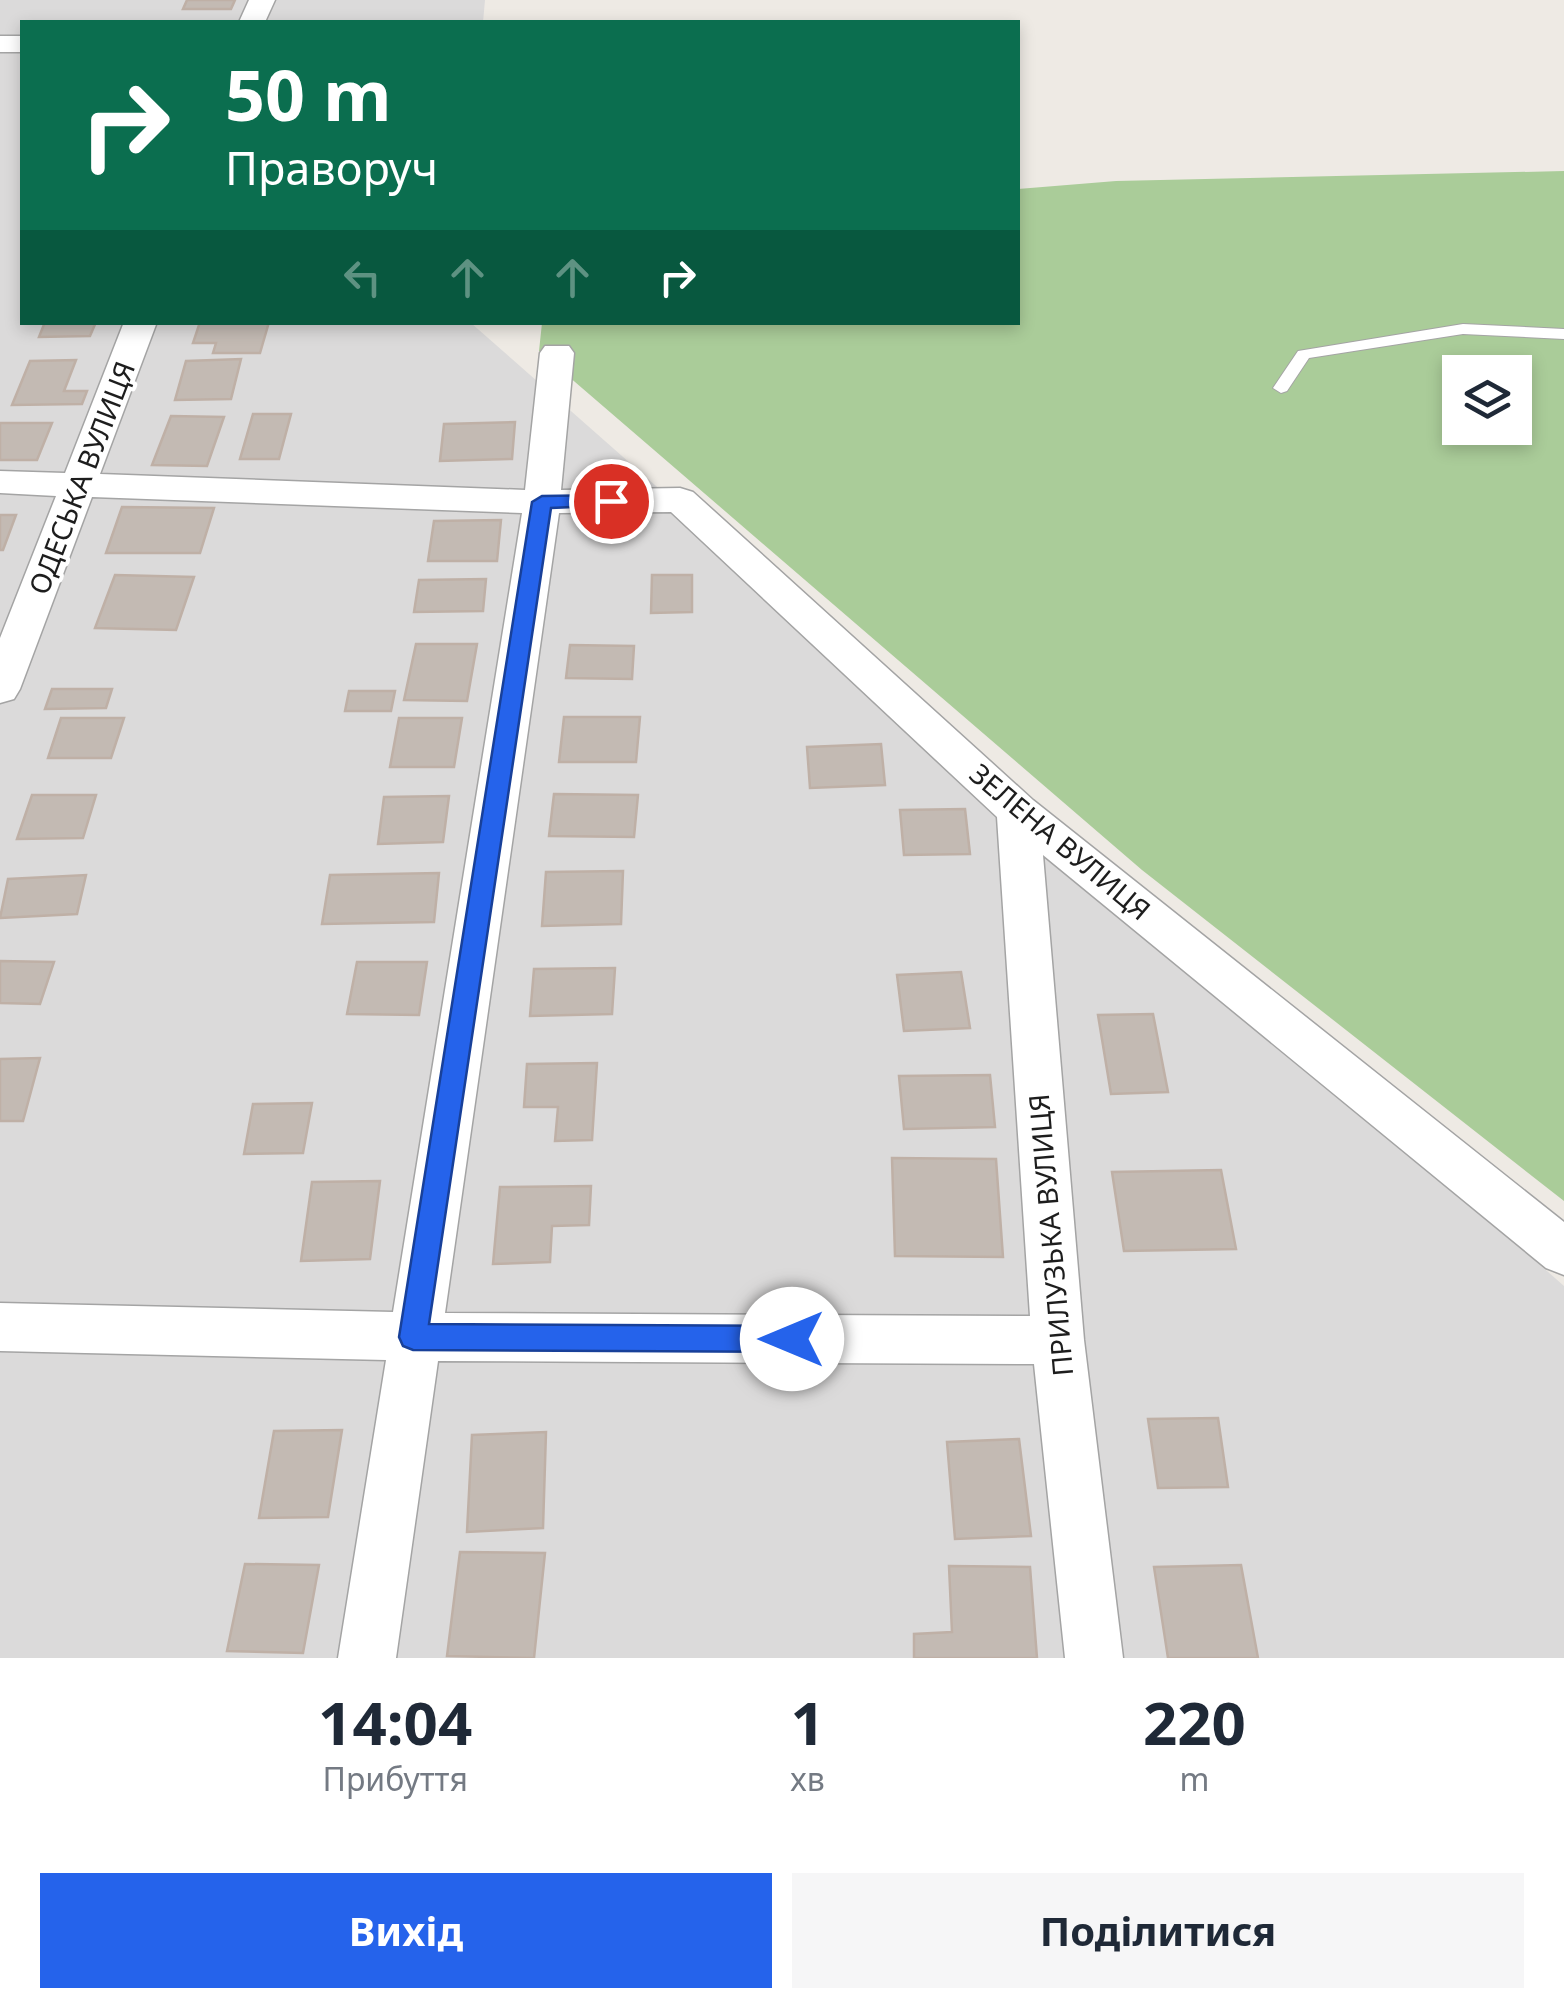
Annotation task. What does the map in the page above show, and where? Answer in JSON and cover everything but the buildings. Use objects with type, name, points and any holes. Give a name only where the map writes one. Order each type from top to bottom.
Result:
[{"type":"street","name":"ОДЕСЬКА ВУЛИЦЯ","points":[[0,689],[82,484],[139,325]]},
{"type":"street","points":[[367,1658],[542,502],[557,353]]},
{"type":"street","name":"ЗЕЛЕНА ВУЛИЦЯ","points":[[0,482],[542,502],[680,500],[1018,811],[1564,1252]]},
{"type":"street","name":"ПРИЛУЗЬКА ВУЛИЦЯ","points":[[1018,811],[1058,1340],[1094,1658]]},
{"type":"street","points":[[0,1327],[413,1337],[1058,1340]]},
{"type":"lane","points":[[1281,388],[1304,354],[1463,329],[1564,334]]},
{"type":"shaded area","points":[[0,0],[485,0],[483,20],[20,20],[20,325],[473,325],[1564,1286],[1564,1658],[0,1658]]},
{"type":"green space","points":[[1564,171],[1564,1201],[1142,870],[539,351],[542,325],[1020,325],[1020,189],[1116,181]]},
{"type":"route","points":[[611,501],[542,502],[413,1337],[792,1339]]}]
